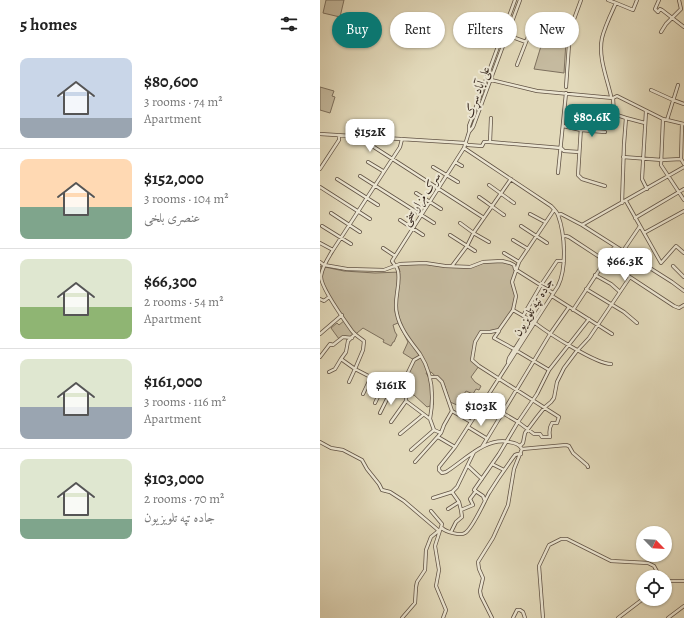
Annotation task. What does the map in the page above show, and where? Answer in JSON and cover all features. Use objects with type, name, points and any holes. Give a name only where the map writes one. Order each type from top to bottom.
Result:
[{"type":"street","name":"علی آباد سړک","points":[[516,12],[520,0]]},
{"type":"street","points":[[566,86],[570,30],[581,0]]},
{"type":"street","points":[[608,0],[633,10],[637,0]]},
{"type":"street","points":[[659,0],[655,9],[658,12],[660,9],[662,10],[684,28]]},
{"type":"street","points":[[661,32],[680,9],[679,0]]},
{"type":"street","points":[[469,132],[469,126],[515,1],[519,4]]},
{"type":"street","points":[[616,3],[608,20],[602,42],[604,69],[612,97],[614,114],[646,123]]},
{"type":"street","points":[[517,65],[525,45]]},
{"type":"street","name":"علی آباد سړک","points":[[464,148],[503,48]]},
{"type":"street","points":[[486,79],[525,89],[612,97],[617,96],[646,111],[665,119],[683,124],[682,159],[684,164]]},
{"type":"street","points":[[678,84],[665,119],[661,165],[684,200]]},
{"type":"street","points":[[651,90],[684,104]]},
{"type":"street","points":[[558,173],[566,93]]},
{"type":"street","points":[[596,131],[598,106]]},
{"type":"street","points":[[582,111],[578,176],[605,186]]},
{"type":"street","points":[[646,111],[642,179],[646,189]]},
{"type":"street","points":[[490,142],[491,118]]},
{"type":"street","points":[[626,118],[623,157],[624,202],[640,226],[661,263],[676,246],[684,253]]},
{"type":"street","points":[[563,126],[581,130],[605,132]]},
{"type":"street","points":[[320,134],[465,143],[468,145],[482,146],[484,142],[490,142],[561,148],[564,151],[579,152]]},
{"type":"street","points":[[320,169],[339,140],[339,135]]},
{"type":"street","points":[[361,136],[363,140],[484,218]]},
{"type":"street","points":[[348,382],[355,369],[364,345],[364,341],[356,334],[329,297],[321,280],[324,265],[374,185],[400,147],[402,139]]},
{"type":"street","name":"سرک مزار سخی","points":[[396,266],[392,260],[464,148]]},
{"type":"street","name":"جاده تپه تلویزیون","points":[[464,148],[551,206],[558,215],[563,236],[564,261],[561,280],[553,294],[533,322],[508,365],[455,447],[439,467],[439,470],[446,472],[475,451]]},
{"type":"street","points":[[623,157],[662,160],[682,159]]},
{"type":"street","points":[[368,162],[383,172]]},
{"type":"street","points":[[455,162],[462,166]]},
{"type":"street","points":[[433,167],[458,182]]},
{"type":"street","points":[[582,225],[684,167]]},
{"type":"street","points":[[360,176],[434,223]]},
{"type":"street","points":[[337,179],[378,205]]},
{"type":"street","points":[[452,266],[467,246],[474,232],[510,179]]},
{"type":"street","points":[[489,185],[514,202]]},
{"type":"street","points":[[320,187],[370,219]]},
{"type":"street","points":[[634,218],[684,189]]},
{"type":"street","points":[[416,193],[441,209]]},
{"type":"street","points":[[479,197],[504,215]]},
{"type":"street","points":[[549,370],[494,338],[513,310],[516,296],[512,282],[519,262],[554,210]]},
{"type":"street","points":[[644,233],[684,211]]},
{"type":"street","points":[[331,213],[350,224],[360,232]]},
{"type":"street","points":[[530,214],[545,222]]},
{"type":"street","points":[[558,215],[565,215],[582,225],[684,291]]},
{"type":"street","points":[[400,220],[423,235]]},
{"type":"street","points":[[460,223],[489,242]]},
{"type":"street","points":[[322,226],[351,244]]},
{"type":"street","points":[[521,226],[547,243]]},
{"type":"street","points":[[623,252],[640,226]]},
{"type":"street","points":[[450,235],[475,251]]},
{"type":"street","points":[[563,236],[569,237],[605,262],[676,307],[679,308],[684,305]]},
{"type":"street","points":[[513,240],[528,249]]},
{"type":"street","points":[[320,243],[333,250]]},
{"type":"street","points":[[573,310],[615,246]]},
{"type":"street","points":[[383,248],[395,256]]},
{"type":"street","points":[[504,253],[519,262]]},
{"type":"street","points":[[320,262],[324,265],[357,270],[384,270],[400,264],[425,263],[470,266],[483,262],[502,261],[514,265],[516,269],[541,285],[573,310],[612,334]]},
{"type":"street","points":[[523,316],[557,261],[564,261]]},
{"type":"street","points":[[396,266],[399,281],[396,313],[406,334],[421,356],[431,378],[431,394],[433,404],[430,420],[434,430],[441,433]]},
{"type":"street","points":[[673,266],[684,277]]},
{"type":"street","points":[[595,275],[611,284],[620,292]]},
{"type":"street","points":[[520,446],[528,429],[554,398],[557,382],[564,368],[589,338],[630,277]]},
{"type":"street","points":[[586,289],[612,304],[637,323]]},
{"type":"street","points":[[320,299],[324,300],[329,297]]},
{"type":"street","points":[[482,447],[533,361],[569,307]]},
{"type":"street","points":[[513,310],[568,345],[599,362],[611,364]]},
{"type":"street","points":[[320,334],[342,316]]},
{"type":"street","points":[[461,510],[473,505],[470,499],[476,491],[474,490],[533,400],[549,370],[589,319]]},
{"type":"street","points":[[484,402],[518,422],[534,434],[540,434],[542,437],[550,437],[549,430],[551,425],[552,423],[557,423],[559,417],[472,360],[480,332],[499,330]]},
{"type":"street","points":[[329,372],[335,369],[346,352],[348,341],[356,334]]},
{"type":"street","points":[[320,357],[330,344],[333,345],[343,337],[352,338]]},
{"type":"street","points":[[399,391],[414,360],[421,356]]},
{"type":"street","points":[[341,359],[355,369],[384,384],[374,403]]},
{"type":"street","points":[[363,394],[371,377]]},
{"type":"street","points":[[431,378],[437,378],[442,382],[452,410],[471,422]]},
{"type":"street","points":[[380,413],[394,387],[406,397],[406,401],[430,420]]},
{"type":"street","points":[[390,422],[406,401]]},
{"type":"street","points":[[415,462],[441,433],[452,410]]},
{"type":"street","points":[[400,434],[423,415]]},
{"type":"street","points":[[468,427],[486,438]]},
{"type":"street","points":[[411,450],[434,430]]},
{"type":"street","points":[[438,437],[455,447]]},
{"type":"street","points":[[320,442],[331,448],[343,450],[362,460],[367,470],[382,490],[390,492],[404,501],[438,530]]},
{"type":"street","points":[[434,498],[452,492],[460,483],[475,451],[482,447],[506,442],[516,444],[522,449],[514,469],[508,505],[493,538],[478,562],[483,578],[480,591],[492,618]]},
{"type":"street","points":[[522,449],[569,446],[573,453],[588,465],[588,467]]},
{"type":"street","points":[[442,528],[444,530],[459,534],[466,532],[473,523],[504,470],[515,455],[521,454]]},
{"type":"street","points":[[492,464],[504,470]]},
{"type":"street","points":[[468,466],[482,479]]},
{"type":"street","points":[[476,491],[483,496],[485,501]]},
{"type":"street","points":[[451,532],[456,522],[462,517],[459,502],[452,492]]},
{"type":"street","points":[[448,509],[459,502]]},
{"type":"street","points":[[431,510],[442,523],[442,528],[435,546],[439,570],[436,587],[446,610],[443,618]]},
{"type":"street","points":[[402,618],[415,603],[417,582],[425,570],[428,541],[438,530],[442,528]]},
{"type":"street","points":[[543,618],[539,566],[549,545],[561,539],[567,539],[611,561],[648,564],[654,566],[656,570]]},
{"type":"street","points":[[672,581],[684,580]]},
{"type":"street","points":[[618,618],[636,604]]},
{"type":"street","points":[[668,618],[684,606]]},
{"type":"street","points":[[513,618],[517,610],[523,612],[524,618]]},
{"type":"shaded area","points":[[326,0],[344,0],[341,12],[332,12],[332,15],[323,13]]},
{"type":"shaded area","points":[[540,48],[566,48],[564,73],[534,69]]},
{"type":"shaded area","points":[[320,87],[334,91],[332,96],[335,97],[330,113],[320,110]]},
{"type":"shaded area","points":[[502,261],[514,265],[515,269],[512,282],[516,296],[513,310],[499,330],[481,332],[475,342],[472,360],[479,366],[471,377],[481,386],[479,390],[476,389],[473,394],[466,391],[457,405],[450,402],[444,384],[431,372],[426,373],[432,383],[433,405],[427,407],[414,395],[409,395],[407,398],[399,391],[414,360],[403,353],[408,342],[398,323],[393,325],[397,335],[391,346],[383,342],[384,340],[363,328],[351,338],[339,339],[331,328],[337,323],[339,325],[345,320],[323,286],[322,279],[320,279],[320,266],[344,271],[375,273],[400,272],[396,265],[425,263],[470,267],[483,262]]}]
